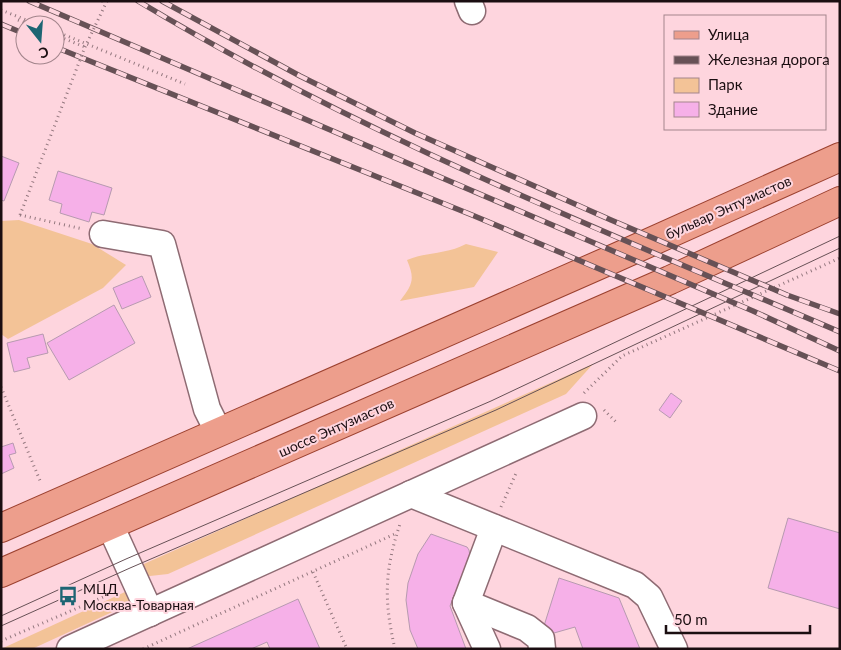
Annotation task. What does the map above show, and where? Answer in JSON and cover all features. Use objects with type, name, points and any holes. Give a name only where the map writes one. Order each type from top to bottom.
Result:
[{"type":"main road","name":"бульвар Энтузиастов","points":[[218,431],[615,258],[840,157]]},
{"type":"main road","name":"шоссе Энтузиастов","points":[[1,573],[670,280],[840,201]]},
{"type":"main road","points":[[2,525],[218,431]]},
{"type":"street","points":[[103,234],[162,244],[208,409],[218,431]]},
{"type":"street","points":[[70,649],[525,442],[581,406]]},
{"type":"street","points":[[412,494],[492,528],[595,580],[635,585],[644,591],[654,606],[674,649]]},
{"type":"street","points":[[110,526],[150,613]]},
{"type":"street","points":[[487,649],[466,603],[492,528]]},
{"type":"street","points":[[466,603],[527,628],[541,638],[542,649]]},
{"type":"path","points":[[103,234],[20,214],[85,47],[105,2]]},
{"type":"path","points":[[1,10],[15,16]]},
{"type":"path","points":[[65,37],[186,84]]},
{"type":"path","points":[[65,38],[85,47]]},
{"type":"path","points":[[581,406],[585,393],[622,356],[840,258]]},
{"type":"path","points":[[1,387],[41,483]]},
{"type":"path","points":[[492,528],[521,462],[525,442]]},
{"type":"path","points":[[395,649],[387,609],[386,588],[397,533],[412,494]]},
{"type":"path","points":[[143,649],[397,533]]},
{"type":"path","points":[[313,572],[347,649]]},
{"type":"path","points":[[1,641],[137,583]]},
{"type":"green space","points":[[19,220],[92,244],[126,265],[103,288],[8,339],[1,334],[1,221]]},
{"type":"green space","points":[[466,244],[498,252],[474,287],[400,301],[410,286],[412,277],[407,260],[452,250]]},
{"type":"green space","points":[[593,364],[566,394],[168,574],[141,577],[137,567]]},
{"type":"green space","points":[[125,592],[132,592],[134,602],[32,649],[1,649]]},
{"type":"building","points":[[1,156],[19,163],[4,201],[1,200]]},
{"type":"building","points":[[58,171],[112,188],[104,215],[92,212],[89,222],[60,213],[62,204],[49,200]]},
{"type":"building","points":[[142,276],[151,297],[122,309],[113,288]]},
{"type":"building","points":[[114,305],[135,343],[69,380],[47,343]]},
{"type":"building","points":[[43,334],[48,353],[27,358],[30,368],[14,372],[7,343]]},
{"type":"building","points":[[671,393],[682,401],[670,418],[659,410]]},
{"type":"building","points":[[13,443],[16,453],[9,455],[14,468],[1,474],[1,447]]},
{"type":"building","points":[[788,518],[840,533],[840,609],[768,588]]},
{"type":"building","points":[[431,534],[467,547],[469,550],[470,556],[450,606],[466,649],[418,649],[410,630],[406,600],[408,583],[418,554]]},
{"type":"building","points":[[559,578],[619,598],[640,649],[583,649],[575,627],[554,633],[543,629]]},
{"type":"building","points":[[298,599],[320,649],[270,649],[267,642],[251,649],[187,649]]},
{"type":"tram line","points":[[1,616],[126,559],[491,401],[840,236]]},
{"type":"tram line","points":[[1,626],[130,568],[496,410],[840,248]]},
{"type":"railway","points":[[29,1],[753,311],[840,351]]},
{"type":"railway","points":[[138,1],[222,50],[395,138],[572,218],[840,332]]},
{"type":"railway","points":[[162,1],[300,76],[415,133],[611,220],[787,295],[840,314]]},
{"type":"railway","points":[[1,24],[15,30]]},
{"type":"railway","points":[[65,51],[472,215],[840,371]]},
{"type":"place","name":"МЦД Москва-Товарная","points":[[68,596]]}]
